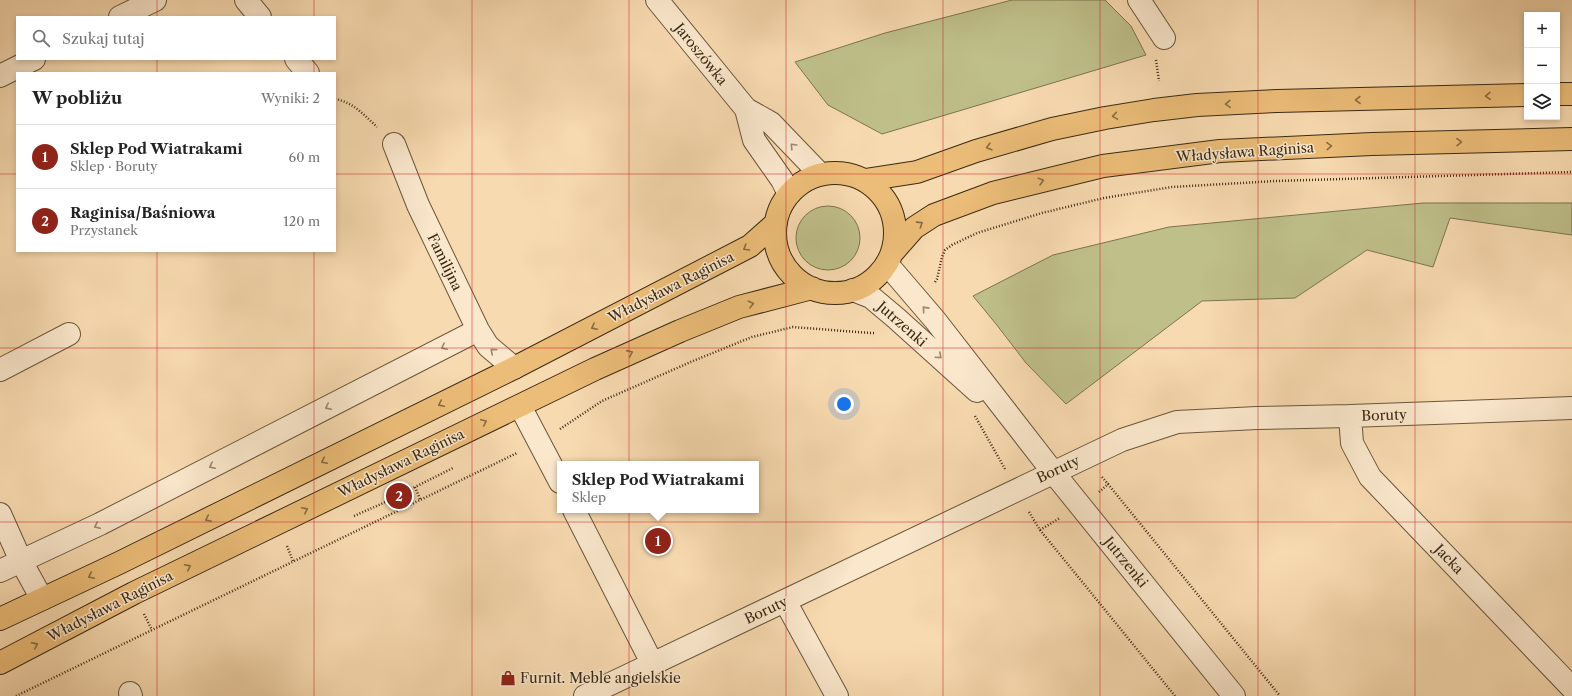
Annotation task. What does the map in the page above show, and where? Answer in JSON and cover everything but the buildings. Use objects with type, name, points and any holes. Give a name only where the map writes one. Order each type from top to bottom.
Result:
[{"type":"main road","points":[[1560,94],[1572,94]]},
{"type":"main road","points":[[865,180],[916,172],[976,151],[1052,129],[1154,110],[1197,105],[1277,101],[1524,95]]},
{"type":"main road","name":"Władysława Raginisa","points":[[890,258],[914,228],[934,215],[993,193],[1103,166],[1220,151],[1372,144],[1572,139]]},
{"type":"main road","points":[[839,172],[865,180],[883,195],[894,216],[896,227],[895,240],[890,258],[874,280],[853,290],[839,293],[825,292],[800,282],[790,273],[784,264],[776,244],[776,223],[780,207],[789,194],[798,185],[808,178],[820,174],[839,172]]},
{"type":"main road","name":"Władysława Raginisa","points":[[0,619],[119,563],[514,368],[750,246],[776,223]]},
{"type":"main road","name":"Władysława Raginisa","points":[[0,663],[134,593],[595,369],[739,307],[812,288]]},
{"type":"street","points":[[122,16],[155,0]]},
{"type":"street","points":[[246,0],[259,16]]},
{"type":"street","name":"Jaroszówka","points":[[657,0],[746,109],[771,124],[820,174]]},
{"type":"street","points":[[1139,0],[1164,38]]},
{"type":"street","points":[[0,76],[32,60]]},
{"type":"street","points":[[297,60],[307,72]]},
{"type":"street","name":"Jaroszówka","points":[[746,109],[754,140],[782,180],[789,194]]},
{"type":"street","name":"Familijna","points":[[394,144],[418,205],[478,330],[488,346],[514,368]]},
{"type":"street","name":"Jutrzenki","points":[[890,258],[917,300],[935,320],[1018,428],[1234,696]]},
{"type":"street","name":"Jutrzenki","points":[[853,290],[871,297],[1018,428]]},
{"type":"street","points":[[0,571],[100,524],[478,330]]},
{"type":"street","points":[[0,370],[69,334]]},
{"type":"street","points":[[520,406],[557,476]]},
{"type":"street","name":"Boruty","points":[[585,696],[1122,440],[1177,422],[1572,408]]},
{"type":"street","name":"Jacka","points":[[1350,416],[1352,443],[1370,477],[1572,688]]},
{"type":"street","points":[[576,513],[652,663]]},
{"type":"street","points":[[0,514],[21,561],[42,599]]},
{"type":"street","points":[[785,601],[837,696]]},
{"type":"path","points":[[336,99],[346,101],[360,111],[394,144]]},
{"type":"path","points":[[917,300],[930,291],[937,280],[945,250],[952,245],[977,233],[1042,213],[1104,198],[1172,187],[1269,181],[1572,172]]},
{"type":"path","points":[[16,696],[540,442],[602,401],[693,361],[752,337],[794,327],[870,333],[884,330],[896,318]]},
{"type":"path","points":[[350,517],[399,496],[456,466]]},
{"type":"path","points":[[415,488],[420,499]]},
{"type":"path","points":[[286,544],[293,561]]},
{"type":"green space","points":[[1012,0],[1105,0],[1131,26],[1146,55],[882,134],[828,105],[795,62],[885,33]]},
{"type":"green space","points":[[1423,203],[1572,203],[1572,235],[1450,218],[1433,267],[1367,250],[1295,298],[1202,301],[1066,404],[1026,363],[973,296],[1053,255],[1169,227]]},
{"type":"green space","points":[[822,206],[834,206],[851,215],[858,226],[860,238],[858,250],[851,261],[834,270],[822,270],[810,265],[801,256],[796,244],[796,232],[801,220],[810,211]]},
{"type":"place","name":"Raginisa/Baśniowa","points":[[399,496]]},
{"type":"place","name":"Sklep Pod Wiatrakami","points":[[658,541]]},
{"type":"place","name":"Furnit. Meble angielskie","points":[[508,678]]}]
